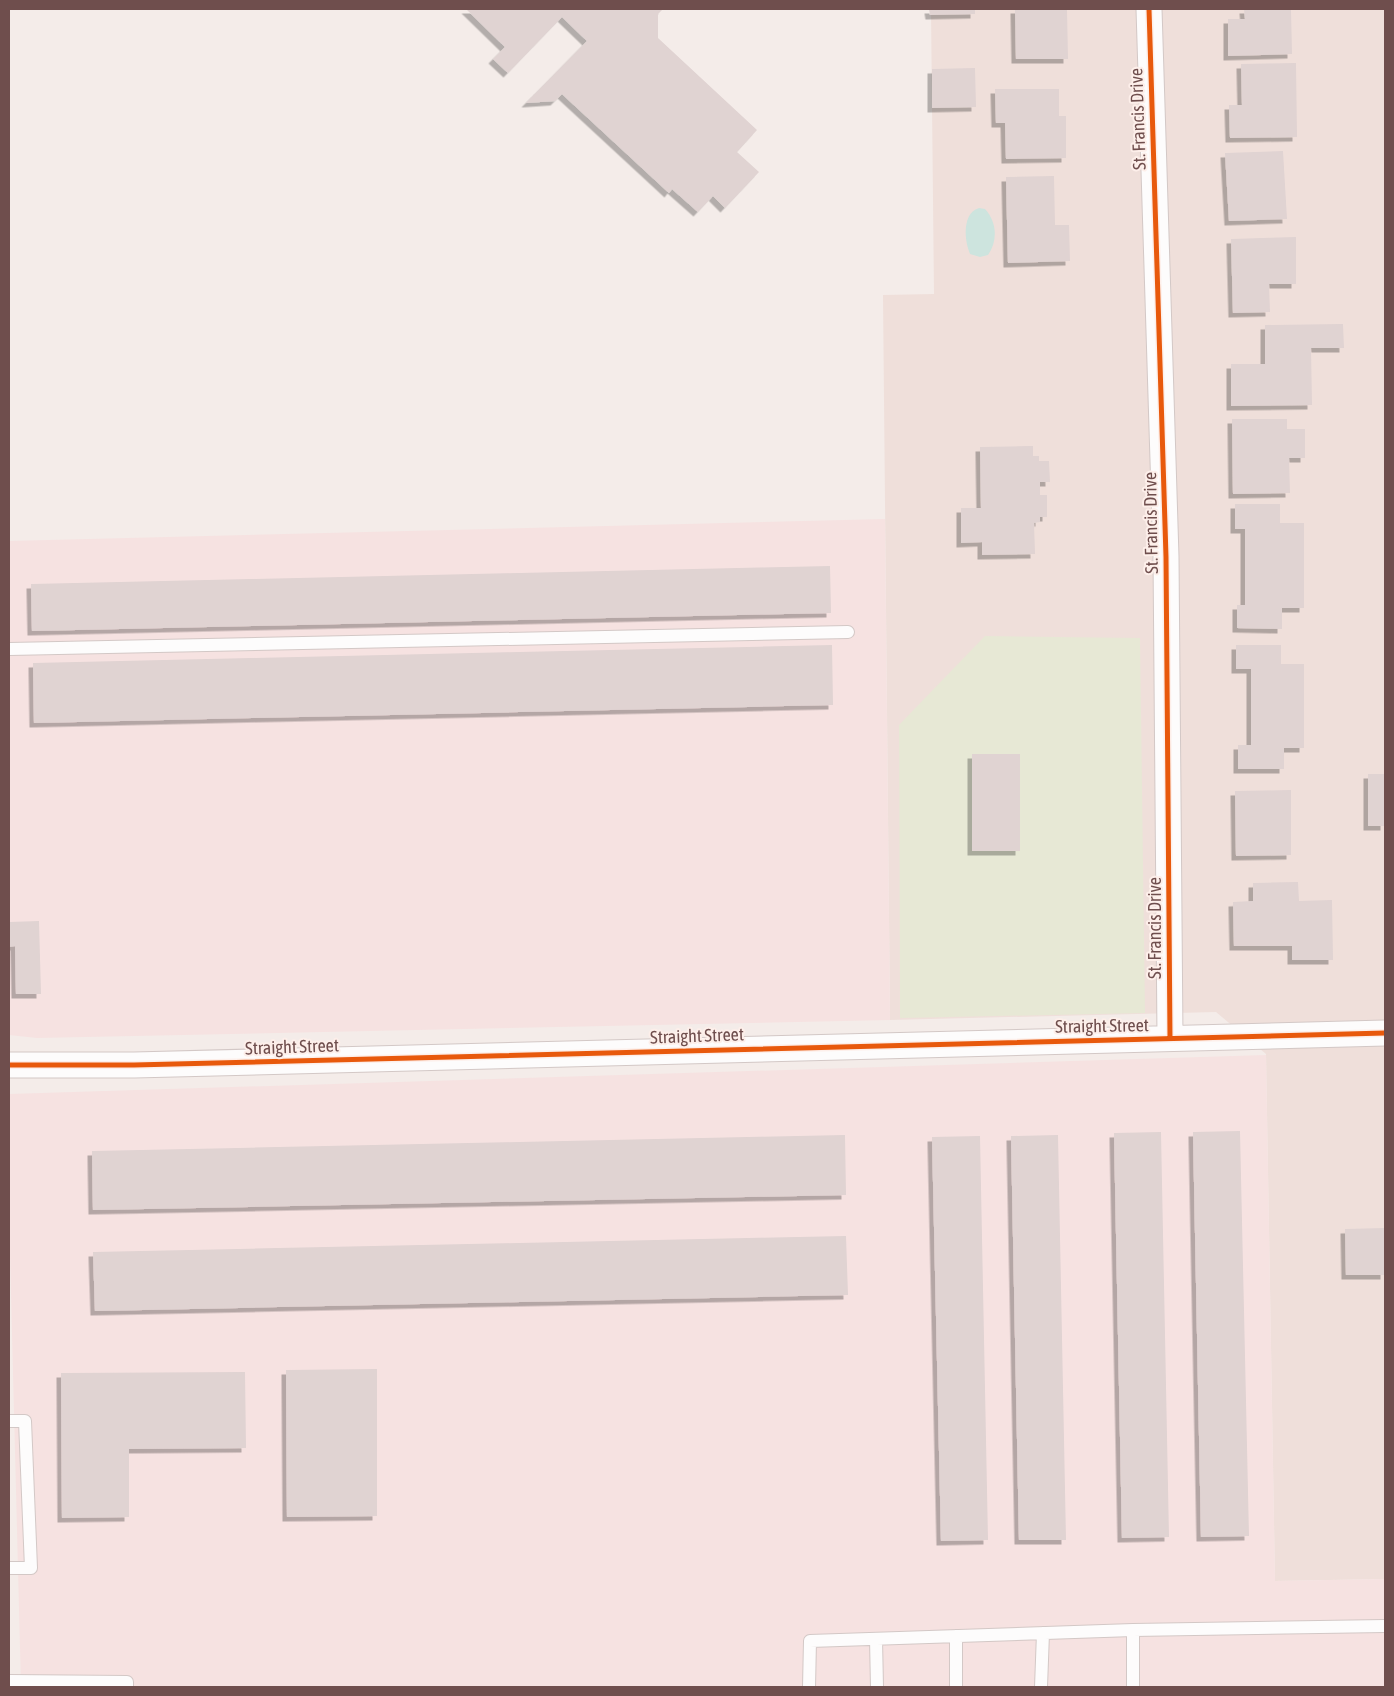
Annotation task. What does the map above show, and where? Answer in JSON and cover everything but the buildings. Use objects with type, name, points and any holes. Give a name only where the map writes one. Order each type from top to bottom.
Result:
[{"type":"street","name":"St. Francis Drive","points":[[1149,9],[1166,557],[1170,1038]]},
{"type":"street","name":"Straight Street","points":[[9,1065],[134,1065],[1385,1033]]},
{"type":"lane","points":[[9,649],[848,632]]},
{"type":"lane","points":[[9,1421],[25,1421],[31,1568],[9,1568]]},
{"type":"lane","points":[[809,1687],[810,1641],[1133,1630],[1385,1626]]},
{"type":"lane","points":[[1133,1630],[1133,1687]]},
{"type":"lane","points":[[1041,1687],[1043,1633]]},
{"type":"lane","points":[[956,1636],[956,1687]]},
{"type":"lane","points":[[876,1639],[877,1687]]},
{"type":"lane","points":[[9,1681],[127,1682],[127,1687]]},
{"type":"shaded area","points":[[931,9],[1385,9],[1385,1579],[1275,1581],[1266,1054],[1216,1012],[890,1020],[883,295],[934,294]]},
{"type":"shaded area","points":[[885,519],[890,1020],[37,1038],[9,1035],[9,541]]},
{"type":"shaded area","points":[[1266,1055],[1275,1581],[1385,1579],[1385,1687],[21,1687],[9,1215],[9,1094]]},
{"type":"green space","points":[[985,636],[1140,638],[1145,1013],[900,1018],[899,725]]},
{"type":"water","points":[[979,208],[985,209],[989,214],[995,232],[995,238],[988,255],[980,257],[970,254],[966,242],[967,221],[973,211]]},
{"type":"cycle path","points":[[1149,9],[1166,557],[1170,1038]]},
{"type":"cycle path","points":[[9,1065],[134,1065],[1385,1033]]}]
